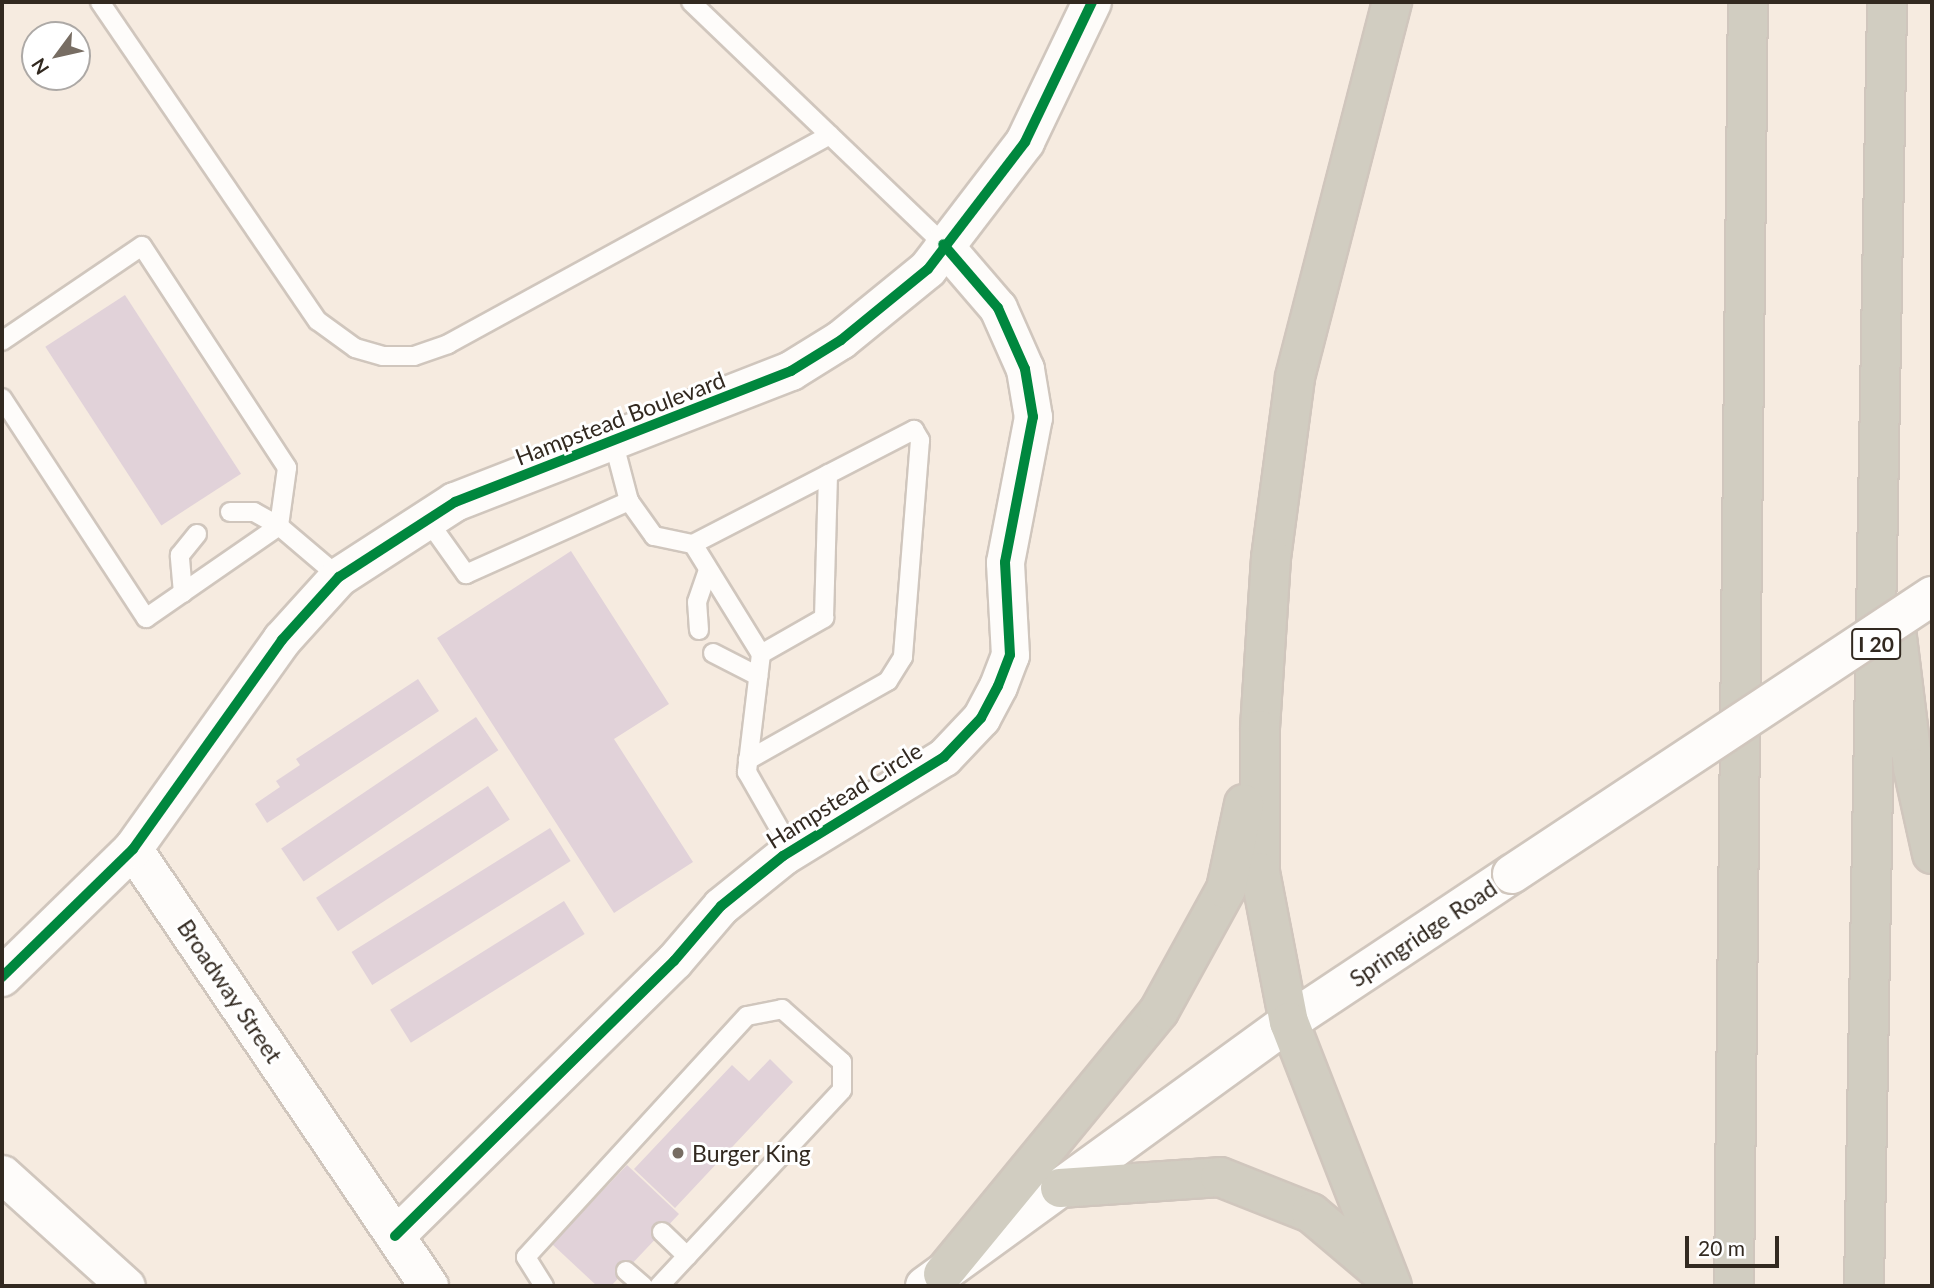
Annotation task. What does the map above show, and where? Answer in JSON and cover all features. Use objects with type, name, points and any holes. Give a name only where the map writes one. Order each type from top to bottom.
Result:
[{"type":"highway","points":[[1391,1283],[1289,1022],[1260,872],[1260,730],[1271,558],[1295,378],[1392,2]]},
{"type":"highway","points":[[1734,1286],[1748,2]]},
{"type":"highway","name":"I 20","points":[[1864,1286],[1887,2]]},
{"type":"highway","points":[[1878,487],[1913,768],[1932,854]]},
{"type":"highway","points":[[934,1280],[1159,1011],[1226,889],[1260,730]]},
{"type":"highway","points":[[1060,1188],[1220,1177],[1311,1213],[1391,1283]]},
{"type":"street","name":"Hampstead Boulevard","points":[[133,849],[275,649],[339,577],[426,518],[791,371],[893,298],[928,268],[943,244],[1031,133],[1092,2]]},
{"type":"street","name":"Hampstead Circle","points":[[395,1236],[674,961],[721,906],[792,851],[953,748],[981,718],[1010,655],[1005,562],[1033,417],[1030,392],[998,308],[943,244]]},
{"type":"street","name":"Springridge Road","points":[[934,1280],[1289,1022],[1932,596]]},
{"type":"street","points":[[2,977],[133,849]]},
{"type":"street","name":"Broadway Street","points":[[133,849],[429,1286]]},
{"type":"street","points":[[2,1174],[126,1286]]},
{"type":"lane","points":[[100,2],[318,321],[355,348],[383,356],[414,356],[449,344],[829,135]]},
{"type":"lane","points":[[691,2],[943,244]]},
{"type":"lane","points":[[2,341],[142,246],[287,468],[279,526],[146,618],[2,398]]},
{"type":"lane","points":[[614,444],[629,502],[654,536],[693,544],[914,430],[920,440],[903,657],[888,681],[748,760]]},
{"type":"lane","points":[[761,654],[824,618],[828,474]]},
{"type":"lane","points":[[426,518],[466,574],[629,502]]},
{"type":"lane","points":[[230,512],[254,512],[279,526],[339,577]]},
{"type":"lane","points":[[183,593],[180,555],[197,534]]},
{"type":"lane","points":[[693,544],[761,654],[747,772],[792,851]]},
{"type":"lane","points":[[699,630],[697,602],[708,570]]},
{"type":"lane","points":[[713,653],[758,676]]},
{"type":"lane","points":[[544,1286],[526,1257],[570,1217],[605,1179],[747,1016],[782,1009],[842,1062],[842,1090],[659,1286]]},
{"type":"lane","points":[[662,1232],[687,1256]]},
{"type":"lane","points":[[626,1271],[643,1286]]},
{"type":"building","points":[[125,295],[241,474],[161,525],[45,347]]},
{"type":"building","points":[[571,551],[669,704],[614,739],[693,862],[614,913],[437,638]]},
{"type":"building","points":[[418,679],[439,711],[267,823],[255,804],[280,787],[276,781],[300,765],[296,759]]},
{"type":"building","points":[[476,717],[498,750],[304,882],[281,848]]},
{"type":"building","points":[[488,786],[510,820],[338,931],[316,898]]},
{"type":"building","points":[[550,828],[571,861],[372,985],[352,952]]},
{"type":"building","points":[[564,901],[585,934],[411,1043],[390,1010]]},
{"type":"building","points":[[770,1059],[793,1082],[675,1208],[634,1169],[732,1065],[749,1081]]},
{"type":"building","points":[[627,1165],[679,1214],[611,1286],[597,1286],[552,1244]]},
{"type":"cycle path","points":[[2,977],[133,849],[282,640],[339,577],[455,502],[791,371],[841,340],[928,269],[1025,142],[1092,2]]},
{"type":"cycle path","points":[[395,1236],[674,961],[721,906],[783,856],[944,757],[981,718],[1010,655],[1005,562],[1033,417],[1025,369],[998,308],[943,244]]},
{"type":"place","name":"Burger King","points":[[678,1153]]}]
